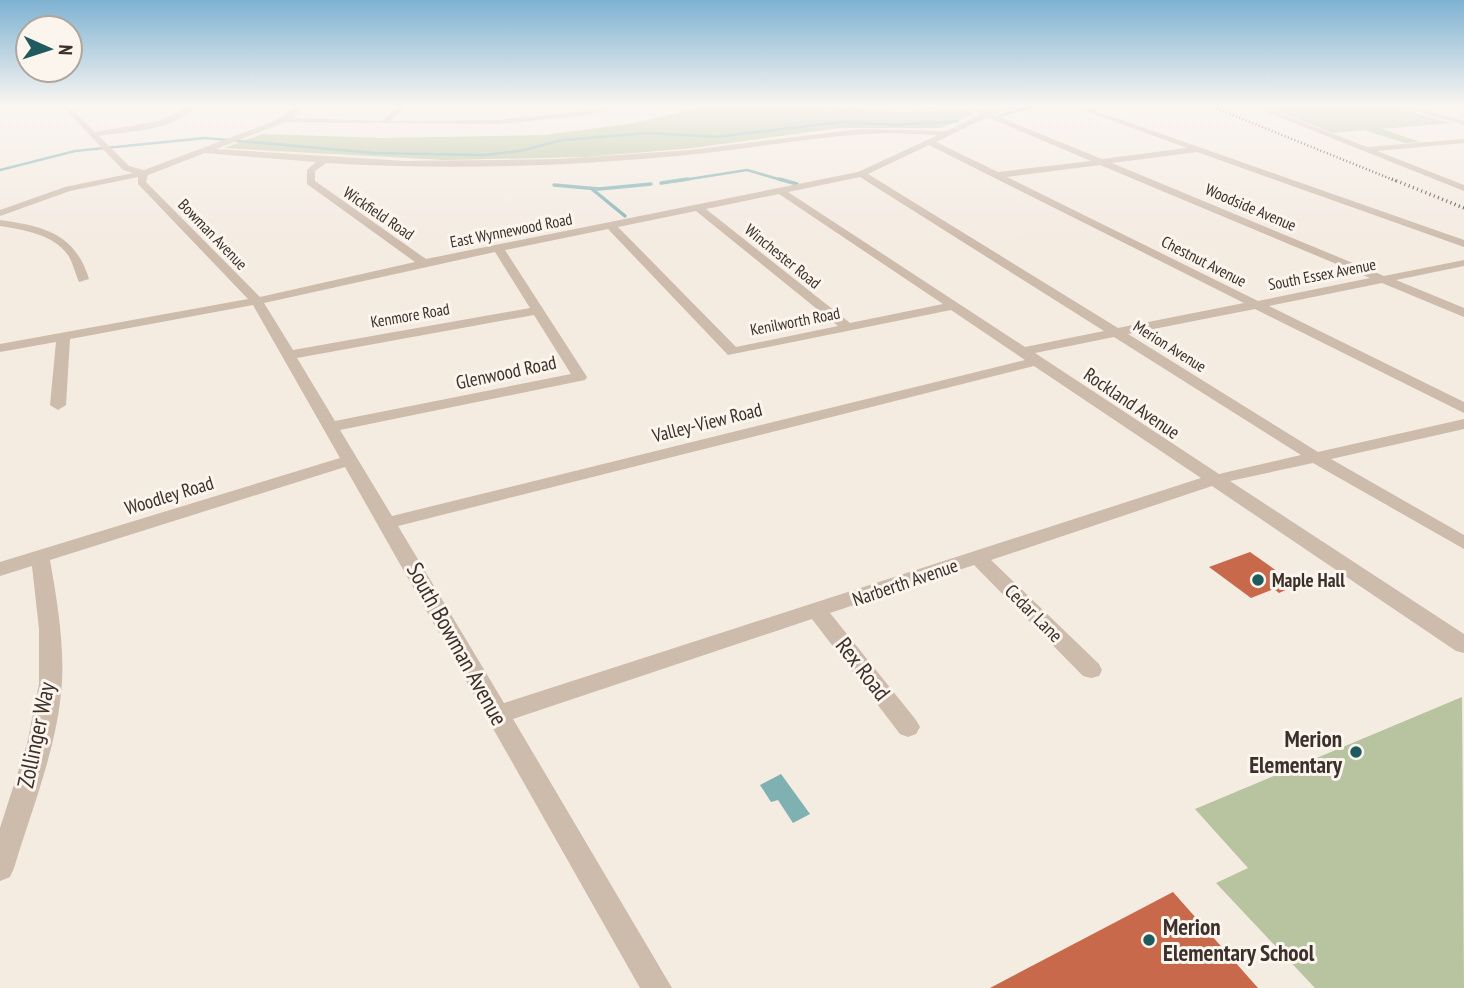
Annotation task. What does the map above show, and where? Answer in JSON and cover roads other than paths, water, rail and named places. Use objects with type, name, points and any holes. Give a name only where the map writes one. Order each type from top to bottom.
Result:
[{"type":"street","points":[[112,152],[126,168],[144,173]]},
{"type":"street","points":[[0,213],[68,189],[144,173],[196,152]]},
{"type":"street","points":[[230,152],[446,164],[578,161],[677,152]]},
{"type":"street","name":"East Wynnewood Road","points":[[0,348],[257,301],[424,263],[860,174],[908,152]]},
{"type":"street","name":"Chestnut Avenue","points":[[951,152],[1464,408]]},
{"type":"street","name":"Woodside Avenue","points":[[1078,152],[1464,313]]},
{"type":"street","points":[[999,175],[1182,152]]},
{"type":"street","points":[[1205,152],[1464,244]]},
{"type":"street","points":[[1371,152],[1464,188]]},
{"type":"street","name":"Wickfield Road","points":[[327,159],[311,170],[310,182],[424,263]]},
{"type":"street","name":"Bowman Avenue","points":[[144,173],[141,182],[257,301]]},
{"type":"street","name":"Merion Avenue","points":[[860,174],[1314,456],[1464,543]]},
{"type":"street","name":"Rockland Avenue","points":[[781,191],[1464,645]]},
{"type":"street","name":"Winchester Road","points":[[699,208],[848,328]]},
{"type":"street","points":[[0,223],[34,230],[65,244],[78,258],[83,279]]},
{"type":"street","name":"Kenilworth Road","points":[[611,226],[733,352],[952,306]]},
{"type":"street","name":"Glenwood Road","points":[[331,427],[580,377],[498,248]]},
{"type":"street","name":"South Essex Avenue","points":[[1021,352],[1464,263]]},
{"type":"street","name":"South Bowman Avenue","points":[[257,301],[389,523],[497,715],[657,988]]},
{"type":"street","name":"Kenmore Road","points":[[288,355],[538,310]]},
{"type":"street","points":[[58,405],[63,337]]},
{"type":"street","name":"Valley-View Road","points":[[389,523],[1036,362]]},
{"type":"street","name":"Narberth Avenue","points":[[497,715],[818,612],[1213,480],[1464,424]]},
{"type":"street","name":"Woodley Road","points":[[0,569],[351,460]]},
{"type":"street","name":"Zollinger Way","points":[[0,868],[35,756],[48,701],[49,620],[40,556]]},
{"type":"street","name":"Cedar Lane","points":[[978,557],[1091,670]]},
{"type":"street","name":"Rex Road","points":[[818,612],[908,727]]},
{"type":"water","points":[[781,774],[810,814],[793,823],[778,800],[771,802],[760,785]]},
{"type":"waterway","points":[[0,170],[71,152]]},
{"type":"waterway","points":[[365,152],[484,155],[510,152]]},
{"type":"waterway","points":[[677,181],[747,170],[785,181]]},
{"type":"waterway","points":[[661,183],[688,179]]},
{"type":"waterway","points":[[779,179],[797,184]]},
{"type":"waterway","points":[[554,185],[599,189],[651,184]]},
{"type":"waterway","points":[[592,189],[625,216]]},
{"type":"railway","points":[[1324,152],[1396,181]]},
{"type":"railway","points":[[1392,179],[1464,208]]},
{"type":"place","name":"Maple Hall","points":[[1258,580]]},
{"type":"place","name":"Merion Elementary","points":[[1356,752]]},
{"type":"place","name":"Merion Elementary School","points":[[1149,940]]}]
